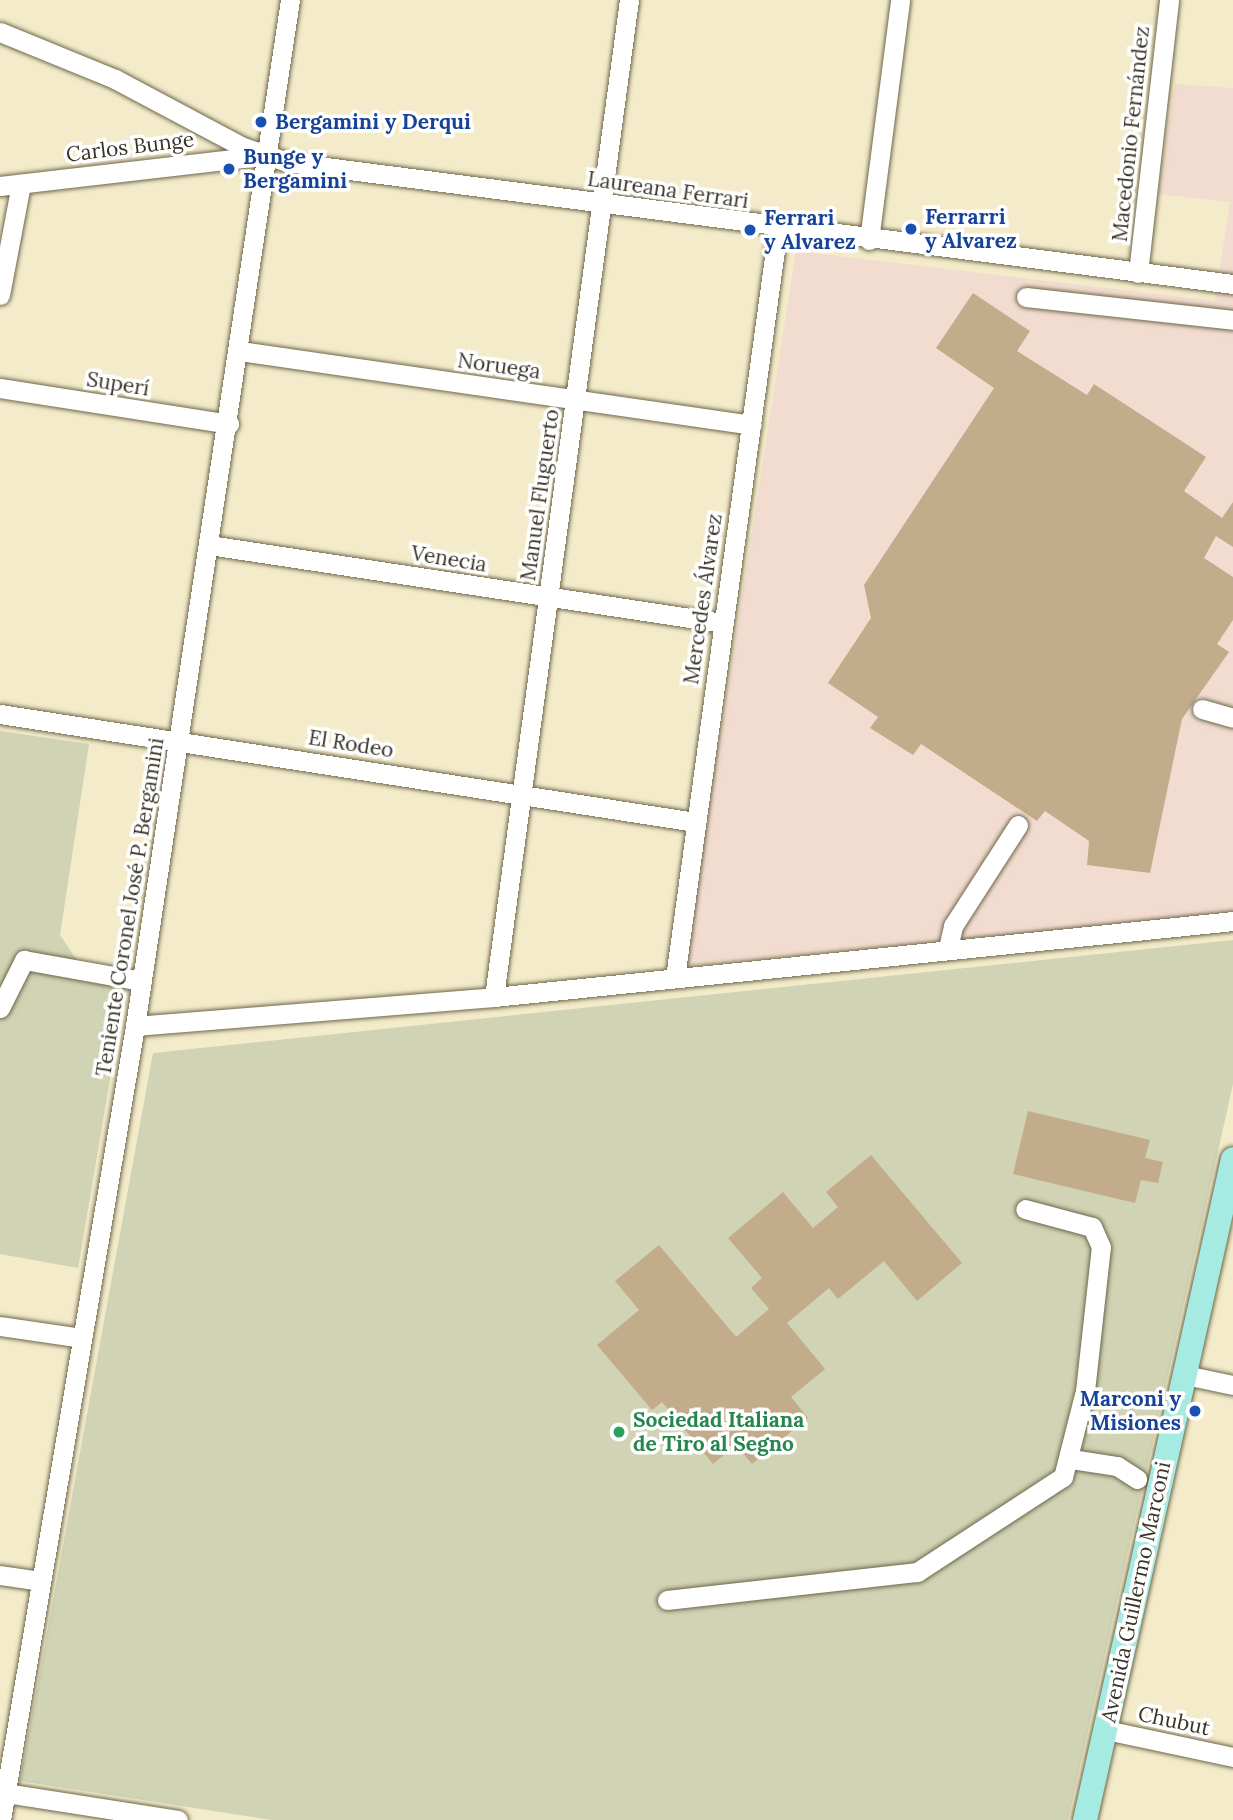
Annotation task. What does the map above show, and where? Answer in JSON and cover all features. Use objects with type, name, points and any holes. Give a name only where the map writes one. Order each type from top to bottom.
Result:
[{"type":"main road","name":"Avenida Guillermo Marconi","points":[[1085,1820],[1106,1730],[1148,1482],[1185,1375],[1233,1159]]},
{"type":"street","name":"Teniente Coronel José P. Bergamini","points":[[1,1820],[3,1792],[135,1026],[229,424],[265,156],[290,0]]},
{"type":"street","name":"Manuel Fluguerto","points":[[494,997],[629,0]]},
{"type":"street","points":[[869,240],[900,0]]},
{"type":"street","name":"Macedonio Fernández","points":[[1138,273],[1169,0]]},
{"type":"street","points":[[0,32],[115,79],[265,156]]},
{"type":"street","name":"Carlos Bunge","points":[[0,186],[265,156]]},
{"type":"street","name":"Laureana Ferrari","points":[[265,156],[778,228],[1233,284]]},
{"type":"street","points":[[0,295],[21,184]]},
{"type":"street","name":"Mercedes Álvarez","points":[[675,978],[778,228]]},
{"type":"street","points":[[1026,297],[1233,320]]},
{"type":"street","name":"Noruega","points":[[240,351],[752,425]]},
{"type":"street","name":"Superí","points":[[0,388],[229,424]]},
{"type":"street","name":"Venecia","points":[[209,545],[723,623]]},
{"type":"street","points":[[1202,709],[1233,718]]},
{"type":"street","name":"El Rodeo","points":[[0,714],[695,822]]},
{"type":"street","points":[[948,948],[953,926],[1018,825]]},
{"type":"street","points":[[135,1026],[494,997],[948,948],[1233,921]]},
{"type":"street","points":[[0,1008],[24,960],[142,981]]},
{"type":"street","points":[[667,1600],[917,1572],[1063,1476],[1071,1459],[1101,1247],[1091,1227],[1025,1209]]},
{"type":"street","points":[[0,1326],[82,1338]]},
{"type":"street","points":[[1185,1375],[1233,1385]]},
{"type":"street","points":[[1071,1459],[1109,1469],[1128,1470],[1148,1482]]},
{"type":"street","points":[[0,1575],[41,1581]]},
{"type":"street","name":"Chubut","points":[[1106,1730],[1233,1757]]},
{"type":"street","points":[[3,1792],[178,1820]]},
{"type":"shaded area","points":[[1175,84],[1233,88],[1233,914],[684,966],[796,251],[1215,301],[1230,202],[1158,194]]},
{"type":"green space","points":[[0,731],[89,744],[60,935],[81,966],[128,973],[78,1268],[0,1254]]},
{"type":"green space","name":"Sociedad Italiana de Tiro al Segno","points":[[1233,940],[1233,1084],[1068,1820],[272,1820],[20,1781],[153,1053]]},
{"type":"building","points":[[973,293],[1030,331],[1017,351],[1087,395],[1094,384],[1206,457],[1184,491],[1222,518],[1233,502],[1233,547],[1216,536],[1204,558],[1233,577],[1233,620],[1217,644],[1229,652],[1182,719],[1150,873],[1087,865],[1089,841],[1045,811],[1037,821],[921,744],[913,755],[870,728],[878,717],[828,683],[871,618],[864,585],[994,388],[936,348]]},
{"type":"building","points":[[1028,1111],[1150,1140],[1145,1158],[1163,1162],[1158,1183],[1141,1180],[1135,1203],[1013,1174]]},
{"type":"building","points":[[871,1155],[962,1263],[917,1301],[884,1261],[838,1299],[829,1288],[787,1323],[825,1369],[791,1397],[808,1418],[752,1464],[736,1445],[713,1464],[662,1402],[652,1410],[597,1345],[639,1310],[615,1281],[659,1245],[736,1337],[769,1309],[751,1288],[762,1278],[728,1238],[783,1192],[813,1228],[838,1207],[826,1192]]},
{"type":"place","name":"Bergamini y Derqui","points":[[261,122]]},
{"type":"place","name":"Bunge y Bergamini","points":[[229,169]]},
{"type":"place","name":"Ferrarri y Alvarez","points":[[911,229]]},
{"type":"place","name":"Ferrari y Alvarez","points":[[750,230]]},
{"type":"place","name":"Marconi y Misiones","points":[[1195,1411]]},
{"type":"place","name":"Sociedad Italiana de Tiro al Segno","points":[[619,1432]]}]
